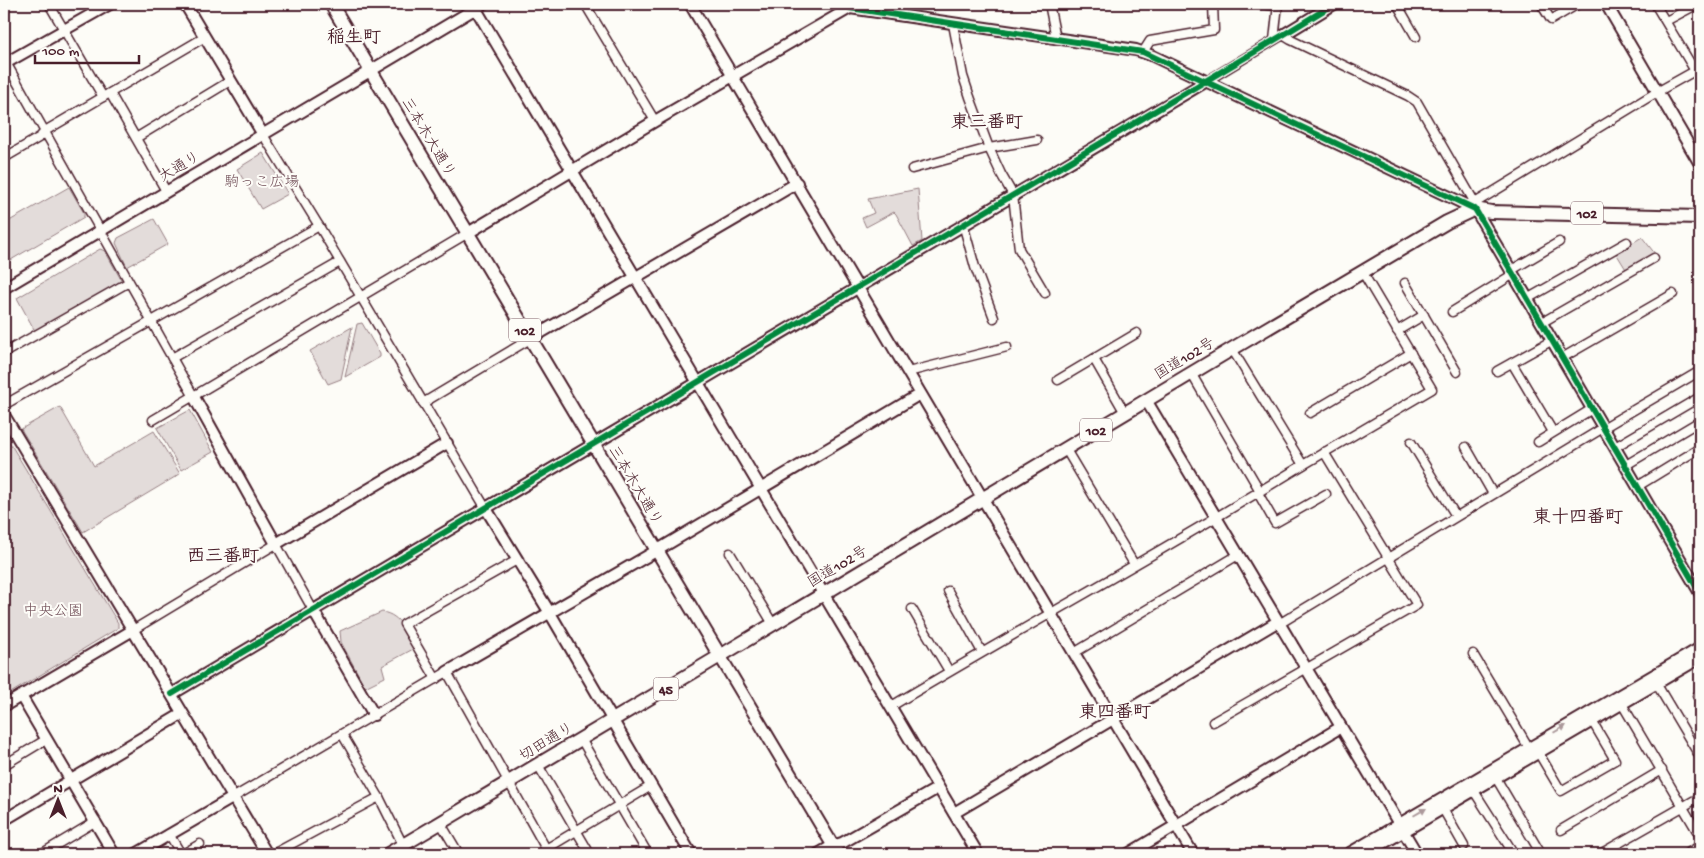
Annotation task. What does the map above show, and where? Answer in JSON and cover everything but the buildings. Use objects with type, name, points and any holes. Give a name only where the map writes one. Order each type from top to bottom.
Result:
[{"type":"main road","name":"三本木大通り","points":[[331,4],[835,850]]},
{"type":"main road","name":"102","points":[[1475,206],[1491,212],[1700,217]]},
{"type":"main road","name":"国道102号","points":[[720,656],[1232,348],[1475,206]]},
{"type":"main road","name":"切田通り","points":[[397,851],[440,822],[720,656]]},
{"type":"street","points":[[49,4],[64,30],[136,138],[166,191]]},
{"type":"street","points":[[110,4],[4,62],[45,131],[313,610],[374,715]]},
{"type":"street","points":[[185,4],[550,613],[650,786],[686,853]]},
{"type":"street","points":[[585,4],[655,122]]},
{"type":"street","points":[[690,4],[1193,854]]},
{"type":"street","points":[[1049,4],[1056,38]]},
{"type":"street","points":[[1143,52],[1150,41],[1214,30],[1213,4]]},
{"type":"street","points":[[1260,4],[1278,5],[1279,38]]},
{"type":"street","points":[[172,694],[1334,4]]},
{"type":"street","points":[[1397,4],[1416,37]]},
{"type":"street","points":[[1541,4],[1551,20],[1578,4]]},
{"type":"street","points":[[1606,4],[1700,164]]},
{"type":"street","points":[[1475,206],[1657,92],[1698,69],[1655,4]]},
{"type":"street","points":[[1666,21],[1698,4]]},
{"type":"street","points":[[477,5],[572,171],[978,854]]},
{"type":"street","name":"大通り","points":[[4,288],[262,133],[370,72],[477,5]]},
{"type":"street","points":[[153,420],[852,6],[953,24],[1143,52],[1204,82],[1475,206]]},
{"type":"street","points":[[953,24],[963,76],[989,148],[1001,174],[1014,195],[1019,249],[1045,293]]},
{"type":"street","points":[[4,158],[40,137],[45,131],[205,37]]},
{"type":"street","points":[[1279,38],[1290,40],[1417,102],[1511,273],[1700,593]]},
{"type":"street","points":[[136,138],[230,81]]},
{"type":"street","points":[[912,169],[989,148],[1037,140]]},
{"type":"street","points":[[423,402],[797,183]]},
{"type":"street","points":[[963,224],[975,267],[994,318]]},
{"type":"street","points":[[4,405],[319,226]]},
{"type":"street","points":[[1452,312],[1559,242]]},
{"type":"street","points":[[1527,300],[1627,242]]},
{"type":"street","points":[[1541,323],[1654,258]]},
{"type":"street","points":[[172,358],[340,262]]},
{"type":"street","points":[[890,707],[1432,389],[1363,273]]},
{"type":"street","points":[[4,353],[129,282]]},
{"type":"street","points":[[1405,283],[1457,372]]},
{"type":"street","points":[[1562,358],[1673,294]]},
{"type":"street","points":[[1397,331],[1424,315]]},
{"type":"street","points":[[1058,380],[1138,333]]},
{"type":"street","points":[[1497,371],[1551,341]]},
{"type":"street","points":[[908,372],[1007,347]]},
{"type":"street","points":[[1232,348],[1303,465]]},
{"type":"street","points":[[1310,413],[1411,354]]},
{"type":"street","points":[[1094,358],[1125,413]]},
{"type":"street","points":[[1512,363],[1553,432]]},
{"type":"street","points":[[954,814],[1700,371]]},
{"type":"street","points":[[1191,373],[1275,523],[1326,494]]},
{"type":"street","points":[[136,854],[656,551],[920,394]]},
{"type":"street","points":[[1615,447],[1700,397]]},
{"type":"street","points":[[1146,400],[1417,854]]},
{"type":"street","points":[[1538,442],[1592,409]]},
{"type":"street","points":[[4,415],[267,854]]},
{"type":"street","points":[[1626,465],[1700,421]]},
{"type":"street","points":[[1411,442],[1456,516]]},
{"type":"street","points":[[4,706],[447,443]]},
{"type":"street","points":[[1466,447],[1494,494]]},
{"type":"street","points":[[1065,448],[1134,564]]},
{"type":"street","points":[[1638,486],[1700,448]]},
{"type":"street","points":[[1213,722],[1417,605],[1324,452]]},
{"type":"street","points":[[730,553],[773,624]]},
{"type":"street","points":[[1074,653],[1238,555]]},
{"type":"street","points":[[436,679],[404,624],[517,560]]},
{"type":"street","points":[[948,591],[982,652]]},
{"type":"street","points":[[912,609],[949,672]]},
{"type":"street","points":[[1366,854],[1401,828],[1534,750],[1700,648]]},
{"type":"street","points":[[1473,654],[1561,791],[1615,760],[1592,721]]},
{"type":"street","points":[[1348,854],[1443,809],[1496,778],[1534,750],[1592,721],[1700,658]]},
{"type":"street","points":[[447,672],[548,852],[576,831],[650,786]]},
{"type":"street","points":[[1656,683],[1700,757]]},
{"type":"street","points":[[21,696],[114,854]]},
{"type":"street","points":[[1622,704],[1700,836]]},
{"type":"street","points":[[4,820],[182,714]]},
{"type":"street","points":[[1128,854],[1341,727]]},
{"type":"street","points":[[342,734],[379,797],[397,851]]},
{"type":"street","points":[[4,765],[47,739]]},
{"type":"street","points":[[581,739],[648,854]]},
{"type":"street","points":[[538,764],[590,854]]},
{"type":"street","points":[[1561,830],[1662,770]]},
{"type":"street","points":[[1496,778],[1541,854]]},
{"type":"street","points":[[818,854],[835,850],[842,843],[938,788]]},
{"type":"street","points":[[1474,790],[1514,854]]},
{"type":"street","points":[[273,854],[379,797]]},
{"type":"street","points":[[1600,854],[1700,797]]},
{"type":"street","points":[[1443,809],[1464,846]]},
{"type":"street","points":[[41,854],[96,821]]},
{"type":"street","points":[[440,822],[459,854]]},
{"type":"street","points":[[170,834],[182,854],[200,844]]},
{"type":"street","points":[[1686,854],[1700,846]]},
{"type":"green space","name":"駒っこ広場","points":[[263,153],[288,194],[261,209],[237,169]]},
{"type":"green space","points":[[69,187],[84,213],[84,217],[4,264],[4,224]]},
{"type":"green space","points":[[918,189],[922,241],[913,246],[894,212],[866,227],[862,218],[874,213],[868,199]]},
{"type":"green space","points":[[154,219],[168,244],[127,267],[116,243],[118,238]]},
{"type":"green space","points":[[1642,237],[1656,255],[1627,271],[1616,253]]},
{"type":"green space","points":[[100,249],[105,251],[123,283],[35,331],[17,298]]},
{"type":"green space","points":[[362,323],[380,357],[345,377],[357,324]]},
{"type":"green space","points":[[352,327],[341,379],[328,384],[310,351]]},
{"type":"green space","points":[[60,407],[94,466],[154,431],[180,474],[83,532],[21,429]]},
{"type":"green space","points":[[190,410],[213,452],[181,470],[157,428]]},
{"type":"green space","name":"中央公園","points":[[4,433],[118,623],[118,628],[4,697]]},
{"type":"green space","points":[[382,612],[389,614],[399,621],[415,648],[382,666],[385,677],[365,687],[341,642],[340,631]]},
{"type":"cycle path","points":[[172,694],[1334,4]]},
{"type":"cycle path","points":[[850,8],[1143,52],[1475,209],[1700,593]]},
{"type":"district","name":"稲生町","points":[[354,36]]},
{"type":"district","name":"東三番町","points":[[987,121]]},
{"type":"district","name":"東十四番町","points":[[1578,516]]},
{"type":"district","name":"西三番町","points":[[223,555]]},
{"type":"district","name":"東四番町","points":[[1115,711]]}]
